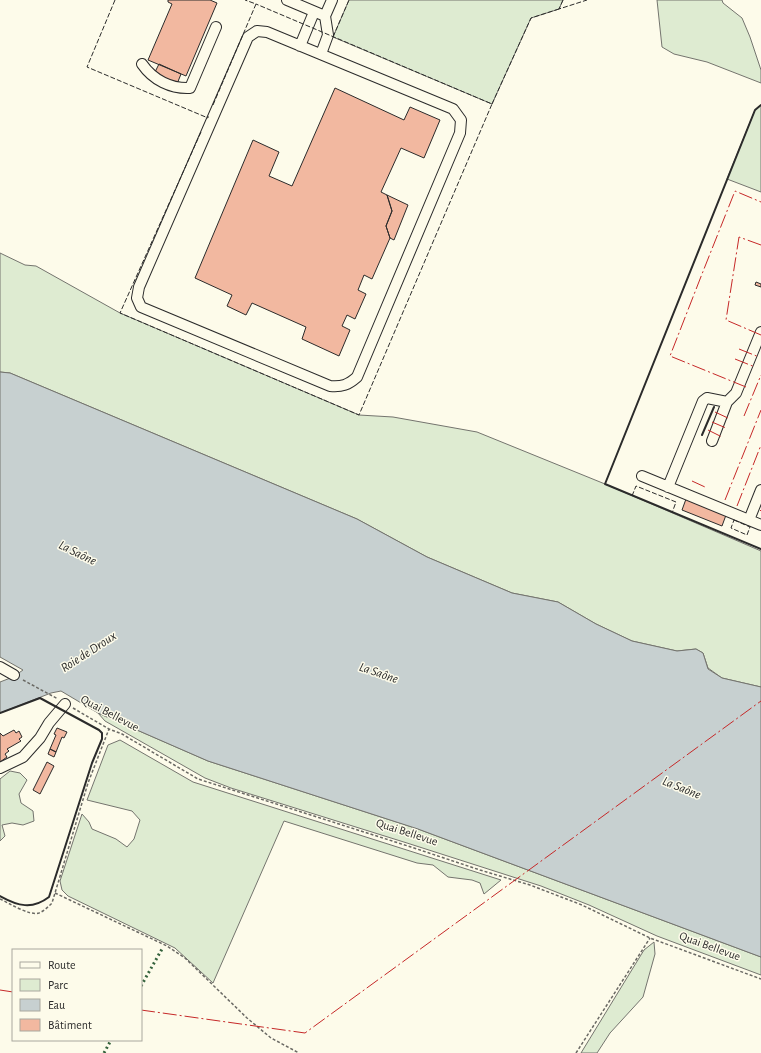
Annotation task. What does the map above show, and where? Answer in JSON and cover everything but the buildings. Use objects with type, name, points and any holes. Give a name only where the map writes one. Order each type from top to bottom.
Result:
[{"type":"street","points":[[286,0],[325,16]]},
{"type":"street","points":[[321,54],[328,35],[325,16],[332,0]]},
{"type":"street","points":[[300,46],[314,12]]},
{"type":"street","points":[[142,64],[152,76],[160,81],[176,88],[190,88],[216,27]]},
{"type":"street","points":[[257,31],[267,32],[300,46],[453,109],[461,120],[460,133],[357,377],[348,385],[340,387],[330,386],[141,307],[137,298],[139,287],[248,37],[257,31]]},
{"type":"street","points":[[712,441],[726,402],[736,393],[761,332]]},
{"type":"street","points":[[668,487],[702,401],[707,398],[726,402]]},
{"type":"street","points":[[642,476],[761,525]]},
{"type":"street","points":[[749,520],[761,490]]},
{"type":"street","points":[[0,668],[14,675]]},
{"type":"street","points":[[0,768],[23,757],[40,738],[53,718],[65,704]]},
{"type":"path","name":"Quai Bellevue","points":[[14,675],[109,729],[122,734],[198,779],[530,885],[582,905],[650,938],[761,979]]},
{"type":"path","points":[[0,899],[37,914],[44,911],[52,903],[88,783],[109,729]]},
{"type":"path","points":[[55,893],[167,946],[185,958],[270,1038],[298,1053]]},
{"type":"path","points":[[576,1053],[650,938]]},
{"type":"green space","points":[[349,0],[563,0],[559,9],[531,18],[492,104],[333,37]]},
{"type":"green space","points":[[657,0],[722,0],[723,3],[742,18],[761,70],[761,83],[707,62],[674,54],[662,47]]},
{"type":"green space","points":[[761,105],[761,192],[727,179],[755,110]]},
{"type":"green space","points":[[0,253],[25,265],[36,266],[120,313],[359,415],[393,417],[477,432],[605,484],[761,551],[761,687],[722,678],[708,668],[703,653],[696,649],[677,651],[632,641],[596,624],[558,602],[512,593],[427,557],[357,519],[10,373],[0,372]]},
{"type":"green space","points":[[98,713],[208,761],[418,829],[761,957],[761,975],[657,936],[589,905],[541,886],[231,788],[205,778],[105,721]]},
{"type":"green space","points":[[120,740],[193,782],[501,880],[484,894],[480,883],[472,880],[448,877],[433,865],[417,863],[284,821],[213,983],[175,948],[68,896],[62,890],[60,881],[82,814],[89,822],[92,829],[116,839],[127,847],[134,839],[140,820],[132,811],[87,800],[108,745]]},
{"type":"green space","points":[[10,771],[20,773],[27,780],[19,794],[21,803],[33,811],[34,821],[23,825],[12,823],[2,825],[5,836],[0,841],[0,779]]},
{"type":"green space","points":[[654,942],[655,954],[643,997],[610,1033],[597,1053],[581,1053],[644,950]]},
{"type":"water","points":[[0,372],[10,373],[357,519],[427,557],[512,593],[558,602],[596,624],[632,641],[677,651],[696,649],[703,653],[708,669],[722,678],[761,687],[761,957],[418,829],[208,761],[98,713],[61,691],[51,693],[0,713],[0,682],[13,677],[23,670],[0,657]]},
{"type":"hedge","points":[[142,984],[162,949]]},
{"type":"hedge","points":[[104,1053],[110,1041]]},
{"type":"fence","points":[[115,0],[87,67],[208,118],[208,116]]},
{"type":"fence","points":[[213,105],[256,4],[245,0]]},
{"type":"fence","points":[[333,37],[349,0]]},
{"type":"fence","points":[[563,0],[559,9],[587,0]]},
{"type":"fence","points":[[201,132],[120,313],[359,415],[492,104],[256,4]]},
{"type":"fence","points":[[492,104],[531,18],[559,9]]},
{"type":"fence","points":[[632,496],[636,486],[676,502],[672,513]]},
{"type":"fence","points":[[734,520],[750,527],[747,535],[731,528],[734,520]]},
{"type":"wall","points":[[761,105],[755,110],[605,484],[761,549]]},
{"type":"wall","points":[[702,435],[714,407]]},
{"type":"wall","points":[[0,713],[40,698],[102,733],[102,739],[92,763],[49,897],[37,904],[25,905],[13,902],[0,896]]},
{"type":"power","points":[[746,387],[670,356],[735,191],[761,202]]},
{"type":"power","points":[[761,245],[739,237],[726,320],[761,335]]},
{"type":"power","points":[[739,349],[759,357]]},
{"type":"power","points":[[735,359],[755,367]]},
{"type":"power","points":[[744,416],[761,375]]},
{"type":"power","points":[[725,500],[761,410]]},
{"type":"power","points":[[715,412],[730,419]]},
{"type":"power","points":[[712,422],[726,428]]},
{"type":"power","points":[[708,430],[722,437]]},
{"type":"power","points":[[737,506],[761,445]]},
{"type":"power","points":[[692,481],[705,487]]},
{"type":"power","points":[[142,1010],[305,1033],[761,701]]},
{"type":"power","points":[[0,990],[12,992]]},
{"type":"water label","name":"La Saône","points":[[78,552]]},
{"type":"water label","name":"Roie de Droux","points":[[88,651]]},
{"type":"water label","name":"La Saône","points":[[379,672]]},
{"type":"water label","name":"La Saône","points":[[682,787]]}]
